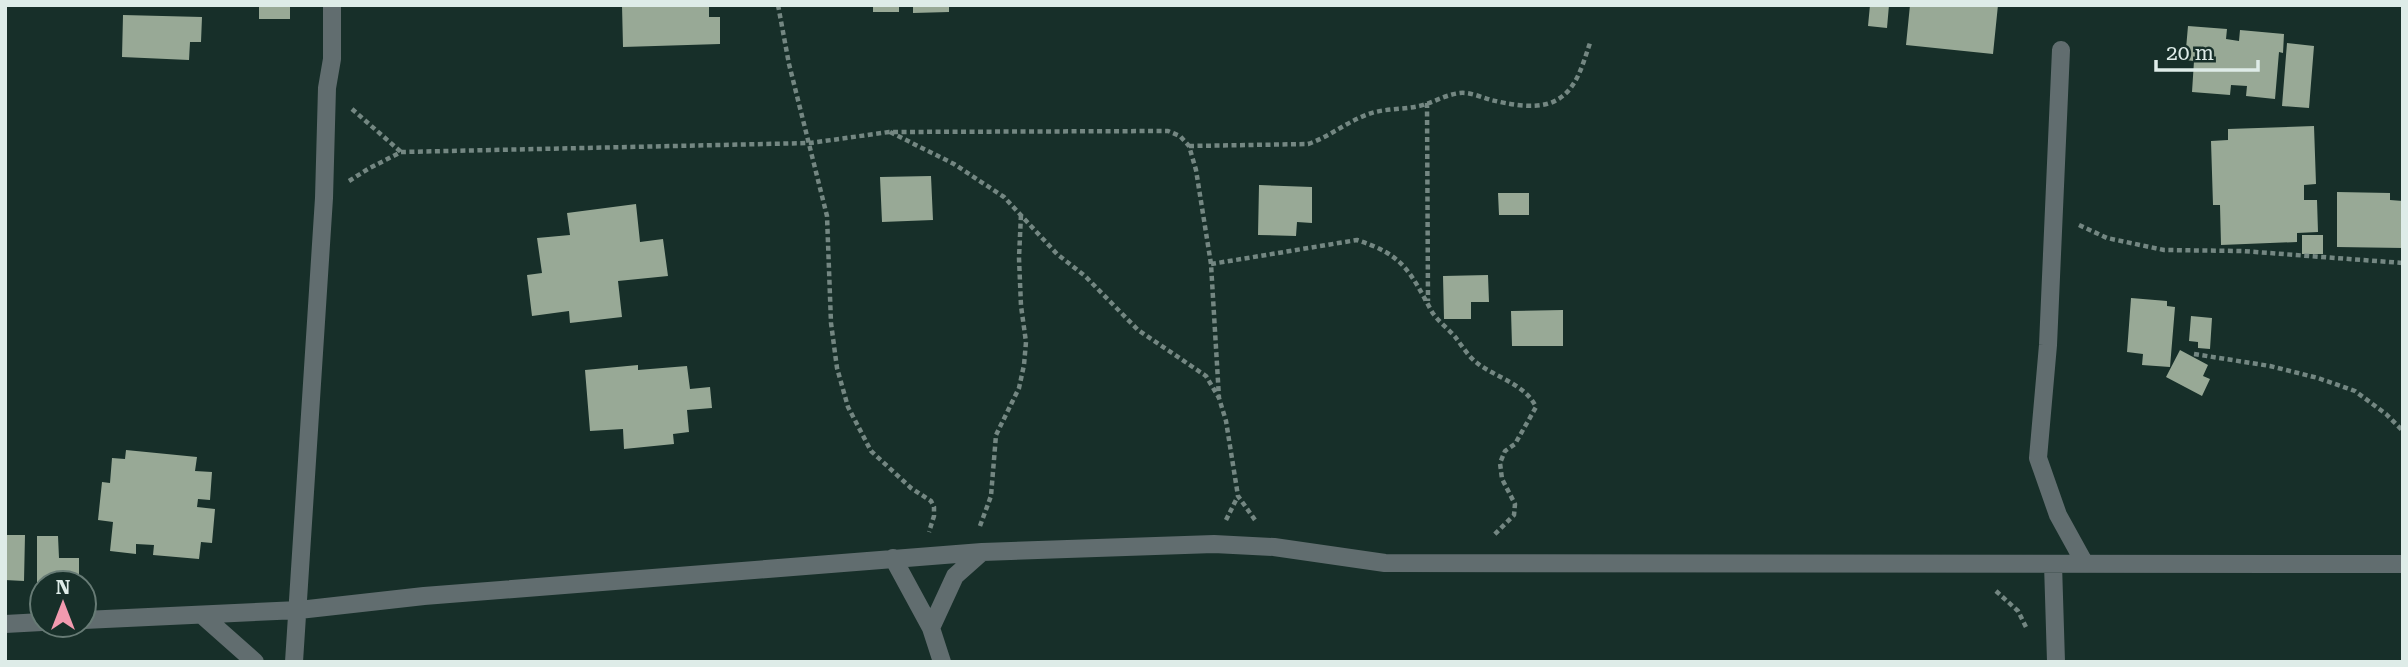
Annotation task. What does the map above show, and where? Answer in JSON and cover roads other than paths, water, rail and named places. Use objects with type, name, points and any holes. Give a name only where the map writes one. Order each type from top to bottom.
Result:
[{"type":"street","points":[[295,662],[324,198],[327,88],[332,59],[332,5]]},
{"type":"street","points":[[2061,50],[2048,345],[2038,458],[2058,515],[2085,564]]},
{"type":"street","points":[[98,619],[299,610],[438,595],[918,555],[1214,544],[1274,547],[1385,563],[2403,564]]},
{"type":"street","points":[[931,628],[955,576],[976,552]]},
{"type":"street","points":[[892,558],[931,628],[942,662]]},
{"type":"street","points":[[2053,564],[2056,662]]},
{"type":"street","points":[[202,615],[255,662]]},
{"type":"street","points":[[5,624],[28,623]]}]
